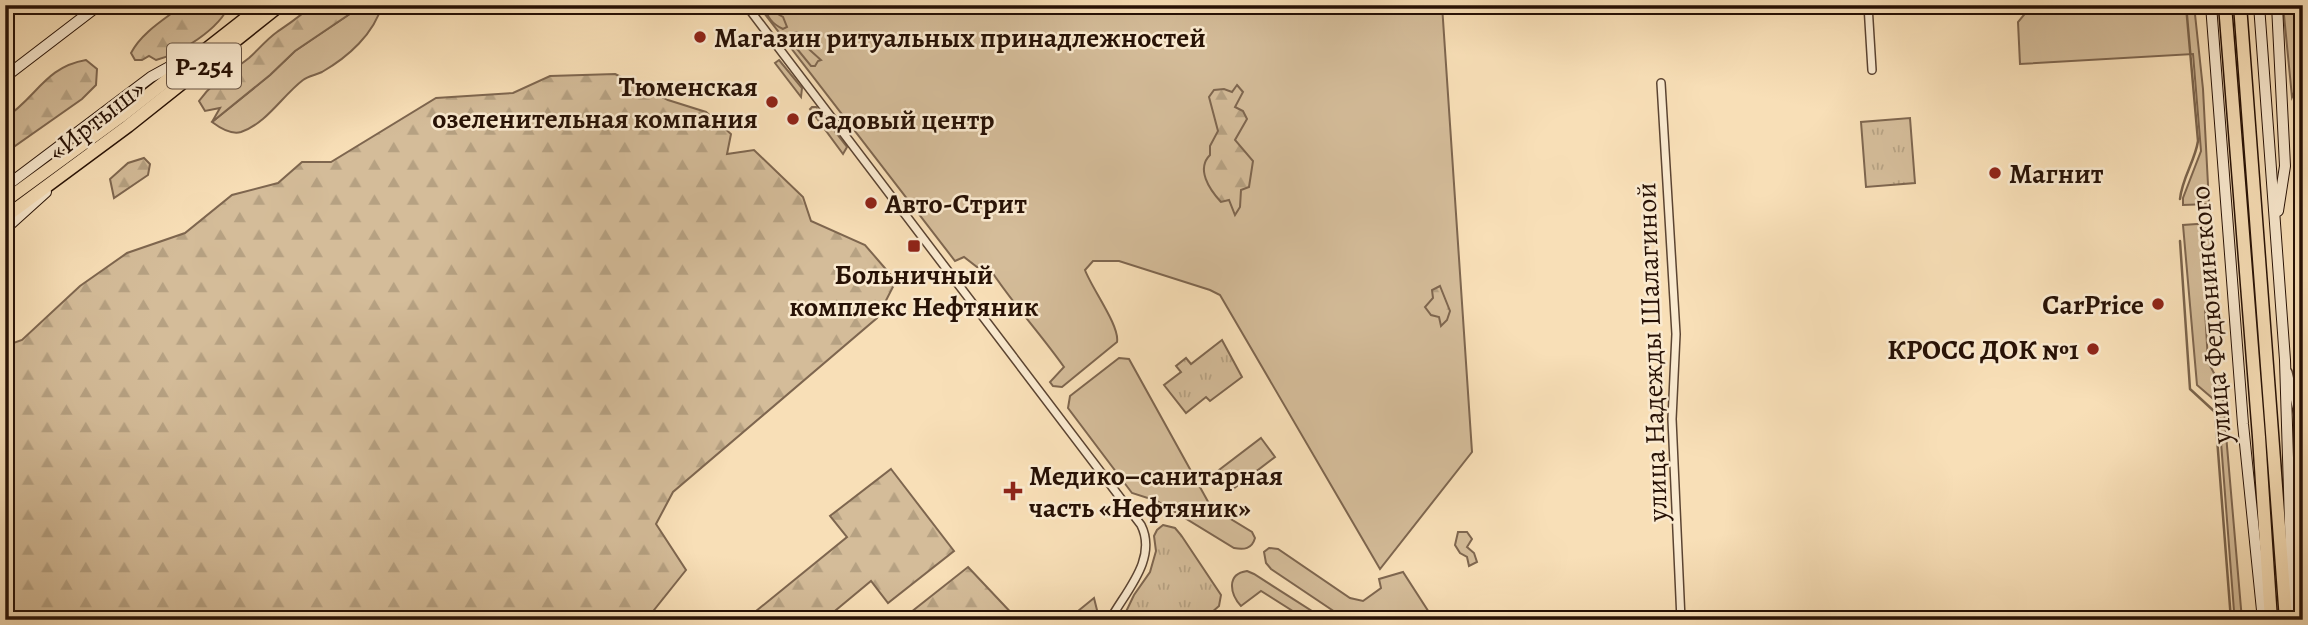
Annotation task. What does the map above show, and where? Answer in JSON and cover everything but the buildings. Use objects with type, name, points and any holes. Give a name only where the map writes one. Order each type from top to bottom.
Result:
[{"type":"highway","name":"«Иртыш»","points":[[5,201],[262,5]]},
{"type":"highway","name":"«Иртыш»","points":[[5,217],[58,179],[280,5]]},
{"type":"highway","name":"улица Федюнинского","points":[[2225,5],[2271,620]]},
{"type":"highway","name":"улица Федюнинского","points":[[2240,5],[2286,620]]},
{"type":"main road","points":[[5,77],[99,5]]},
{"type":"main road","name":"улица Федюнинского","points":[[2211,5],[2243,424],[2263,620]]},
{"type":"main road","points":[[2259,5],[2285,360],[2293,620]]},
{"type":"main road","points":[[2275,221],[2285,166],[2277,5]]},
{"type":"main road","points":[[5,187],[151,77],[213,45]]},
{"type":"main road","points":[[5,229],[58,179]]},
{"type":"street","points":[[746,5],[1141,525],[1145,549],[1141,567],[1110,620]]},
{"type":"street","points":[[1868,5],[1872,70]]},
{"type":"street","name":"улица Надежды Шалагиной","points":[[1661,83],[1676,334],[1672,419],[1681,620]]},
{"type":"street","points":[[2285,360],[2300,423],[2303,481]]},
{"type":"green space","points":[[183,5],[229,5],[217,23],[187,46],[156,60],[149,56],[135,60],[131,53],[141,39]]},
{"type":"green space","points":[[312,5],[363,5],[295,51],[212,122],[220,108],[205,111],[199,101],[204,94]]},
{"type":"green space","points":[[363,5],[382,5],[373,26],[359,44],[341,59],[295,86],[267,116],[250,128],[233,133],[212,122],[295,51]]},
{"type":"green space","points":[[761,5],[1442,5],[1472,452],[1380,569],[1220,295],[1119,261],[1093,261],[1085,270],[1110,317],[1117,342],[1062,387],[1053,386],[1050,382],[1064,367],[990,269],[977,267],[964,257],[955,261],[761,9]]},
{"type":"green space","points":[[765,5],[777,5],[776,13],[783,17],[787,27],[783,29],[773,22]]},
{"type":"green space","points":[[2032,5],[2194,5],[2203,89],[2209,204],[2183,205],[2183,198],[2201,151],[2193,54],[2020,64],[2018,22]]},
{"type":"green space","points":[[2283,5],[2303,5],[2303,72],[2292,97]]},
{"type":"green space","points":[[791,34],[802,34],[801,42],[821,60],[815,66],[811,66],[789,39]]},
{"type":"green space","points":[[86,60],[97,69],[96,85],[82,99],[5,153],[5,118],[51,76],[61,69]]},
{"type":"green space","points":[[779,60],[802,88],[801,97],[775,63]]},
{"type":"green space","points":[[615,74],[668,100],[706,112],[731,134],[727,154],[754,150],[803,197],[811,221],[865,245],[896,281],[877,318],[673,492],[656,524],[686,570],[646,620],[5,620],[5,346],[22,340],[80,286],[127,253],[185,233],[232,195],[278,183],[302,162],[331,162],[436,98],[513,93],[550,76]]},
{"type":"green space","points":[[1237,85],[1243,92],[1235,107],[1243,111],[1247,119],[1235,140],[1253,161],[1249,187],[1241,190],[1240,207],[1235,215],[1229,200],[1221,202],[1212,191],[1204,173],[1204,166],[1218,131],[1209,97],[1214,90],[1232,92]]},
{"type":"green space","points":[[816,107],[847,147],[843,154],[810,109]]},
{"type":"green space","points":[[1910,118],[1915,183],[1866,187],[1861,122]]},
{"type":"green space","points":[[144,158],[150,164],[148,175],[114,198],[110,179],[128,163]]},
{"type":"green space","points":[[2211,223],[2215,278],[2205,309],[2208,362],[2222,388],[2242,620],[2068,620],[2067,615],[2234,611],[2218,403],[2197,385],[2183,225]]},
{"type":"green space","points":[[1440,286],[1450,311],[1441,326],[1439,317],[1431,315],[1425,307],[1433,298],[1432,290]]},
{"type":"green space","points":[[1222,340],[1242,377],[1210,401],[1206,397],[1186,413],[1164,385],[1181,372],[1176,366],[1186,358],[1191,364]]},
{"type":"green space","points":[[1119,358],[1129,359],[1211,507],[1252,532],[1255,538],[1250,547],[1234,548],[1157,501],[1132,493],[1068,408],[1070,396]]},
{"type":"green space","points":[[1261,438],[1275,457],[1233,489],[1219,470]]},
{"type":"green space","points":[[891,469],[954,551],[888,603],[871,581],[824,620],[745,620],[847,537],[830,516]]},
{"type":"green space","points":[[1163,525],[1175,528],[1181,535],[1221,595],[1219,606],[1203,620],[1122,620],[1134,595],[1150,572],[1156,551],[1154,536]]},
{"type":"green space","points":[[1458,532],[1467,532],[1472,539],[1467,547],[1474,553],[1477,562],[1469,566],[1467,557],[1460,553],[1455,545]]},
{"type":"green space","points":[[1269,548],[1278,549],[1350,598],[1363,601],[1381,588],[1379,579],[1403,572],[1434,620],[1347,620],[1271,569],[1266,563],[1264,552]]},
{"type":"green space","points":[[968,567],[1018,620],[901,620]]},
{"type":"green space","points":[[1247,571],[1326,620],[1307,620],[1261,591],[1241,606],[1234,596],[1232,585],[1236,576]]},
{"type":"green space","points":[[1094,598],[1097,610],[1095,620],[1067,620]]},
{"type":"waterway","points":[[2180,199],[2198,141],[2186,5]]},
{"type":"waterway","points":[[2180,241],[2190,389],[2215,412],[2231,620]]},
{"type":"place","name":"Магазин ритуальных принадлежностей","points":[[700,37]]},
{"type":"place","name":"Тюменская озеленительная компания","points":[[772,102]]},
{"type":"place","name":"Садовый центр","points":[[793,119]]},
{"type":"place","name":"Магнит","points":[[1995,173]]},
{"type":"place","name":"Авто-Стрит","points":[[871,203]]},
{"type":"place","name":"Больничный комплекс Нефтяник","points":[[914,246]]},
{"type":"place","name":"CarPrice","points":[[2158,304]]},
{"type":"place","name":"КРОСС ДОК №1","points":[[2093,349]]},
{"type":"place","name":"Медико–санитарная часть «Нефтяник»","points":[[1013,491]]}]
